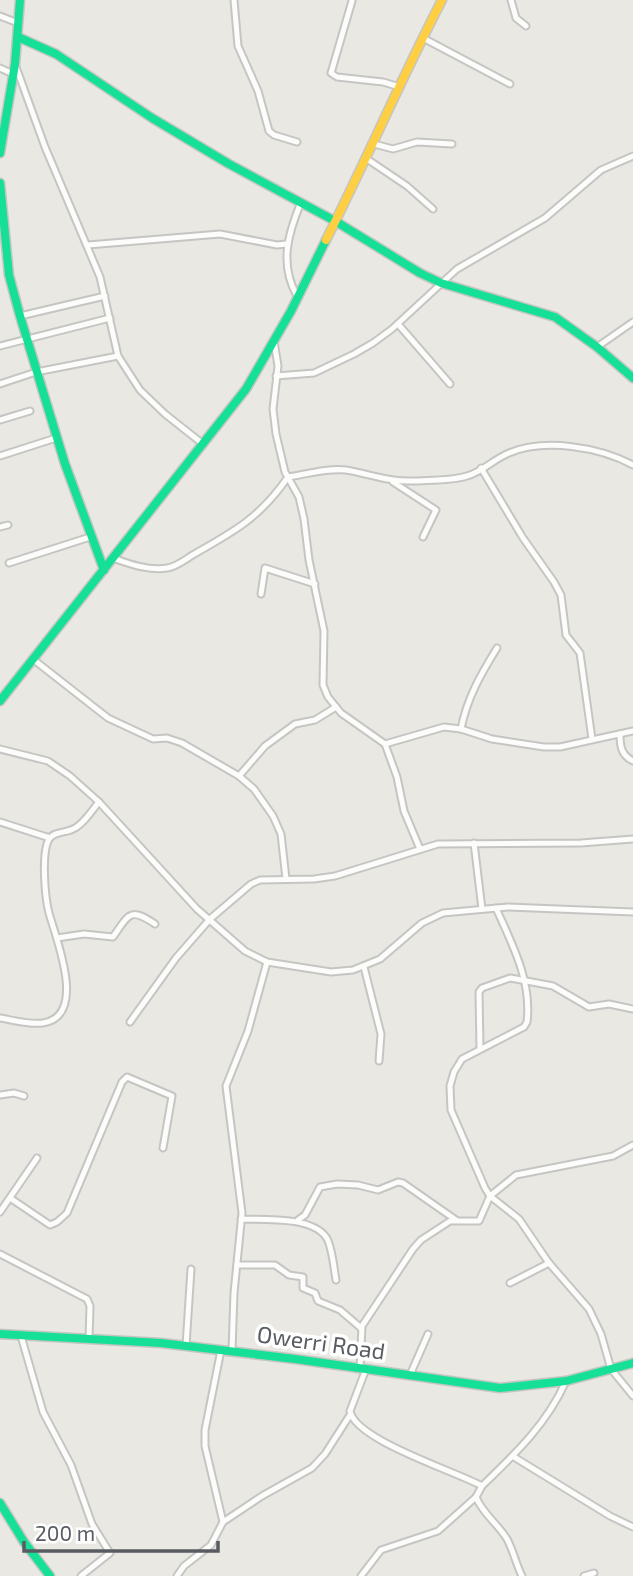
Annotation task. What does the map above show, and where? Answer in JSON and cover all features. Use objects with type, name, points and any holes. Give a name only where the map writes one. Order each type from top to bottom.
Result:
[{"type":"main road","points":[[0,153],[15,64],[20,0]]},
{"type":"main road","points":[[0,701],[239,399],[274,341],[367,159],[442,0]]},
{"type":"main road","points":[[18,37],[56,54],[152,118],[229,164],[335,221],[400,262],[441,283],[555,317],[597,347],[633,378]]},
{"type":"main road","points":[[0,183],[5,275],[90,537],[104,570]]},
{"type":"main road","name":"Owerri Road","points":[[0,1334],[186,1346],[500,1388],[566,1381],[633,1363]]},
{"type":"main road","points":[[0,1503],[24,1542],[50,1576]]},
{"type":"street","points":[[234,0],[238,46],[258,91],[269,131],[297,142]]},
{"type":"street","points":[[510,0],[516,18],[526,26]]},
{"type":"street","points":[[352,1],[331,73],[337,77],[383,82],[400,88]]},
{"type":"street","points":[[0,16],[18,23]]},
{"type":"street","points":[[423,38],[510,84]]},
{"type":"street","points":[[15,64],[45,147],[100,276],[118,356],[140,390],[204,444]]},
{"type":"street","points":[[0,68],[13,74]]},
{"type":"street","points":[[374,144],[393,149],[417,142],[452,144]]},
{"type":"street","points":[[276,376],[314,373],[354,355],[398,324],[465,264],[545,218],[601,170],[633,156]]},
{"type":"street","points":[[367,159],[407,186],[433,209]]},
{"type":"street","points":[[297,296],[291,285],[286,244],[301,202]]},
{"type":"street","points":[[88,245],[220,234],[277,245],[286,244]]},
{"type":"street","points":[[20,316],[105,296]]},
{"type":"street","points":[[0,346],[110,318]]},
{"type":"street","points":[[597,347],[633,322]]},
{"type":"street","points":[[398,324],[450,384]]},
{"type":"street","points":[[274,341],[278,366],[273,409],[282,462],[301,505],[324,631],[323,685],[336,707],[385,744],[397,777],[404,811],[420,849]]},
{"type":"street","points":[[0,384],[36,372],[118,356]]},
{"type":"street","points":[[0,420],[30,411]]},
{"type":"street","points":[[0,456],[57,438]]},
{"type":"street","points":[[113,558],[132,565],[156,568],[173,566],[234,532],[258,514],[288,477],[331,469],[391,481],[456,478],[467,476],[512,452],[545,446],[586,449],[633,465]]},
{"type":"street","points":[[481,468],[561,595],[566,635],[580,653],[592,739]]},
{"type":"street","points":[[391,481],[436,510],[423,537]]},
{"type":"street","points":[[0,527],[8,525]]},
{"type":"street","points":[[9,563],[90,537]]},
{"type":"street","points":[[261,594],[265,568],[315,584]]},
{"type":"street","points":[[461,729],[477,681],[497,648]]},
{"type":"street","points":[[34,660],[108,718],[153,739],[167,738],[183,743],[239,776],[254,789],[273,816],[281,834],[286,879]]},
{"type":"street","points":[[239,776],[265,746],[295,724],[315,720],[336,707]]},
{"type":"street","points":[[385,744],[438,727],[461,729],[492,739],[544,747],[560,747],[633,731]]},
{"type":"street","points":[[620,734],[622,751],[625,757],[633,761]]},
{"type":"street","points":[[0,749],[48,761],[77,782],[99,802],[181,894],[245,951],[267,962],[331,972],[364,967],[380,959],[422,923],[443,913],[496,908],[608,909],[633,912]]},
{"type":"street","points":[[0,1018],[44,1023],[56,1017],[67,998],[57,938],[48,910],[45,860],[50,838],[75,829],[99,802]]},
{"type":"street","points":[[0,822],[50,838]]},
{"type":"street","points":[[130,1022],[176,958],[210,919],[251,884],[260,880],[335,876],[438,844],[582,843],[633,839]]},
{"type":"street","points":[[474,843],[482,909]]},
{"type":"street","points":[[496,908],[525,980],[528,1015],[524,1027],[457,1064],[450,1086],[451,1111],[490,1196],[519,1219],[549,1263],[589,1310],[601,1334],[611,1369],[633,1396]]},
{"type":"street","points":[[57,938],[84,934],[113,937],[134,913],[155,924]]},
{"type":"street","points":[[232,1351],[241,1219],[238,1171],[226,1086],[248,1031],[267,962]]},
{"type":"street","points":[[364,967],[381,1034],[379,1061]]},
{"type":"street","points":[[480,1049],[479,992],[482,988],[510,978],[553,986],[584,1006],[609,1004],[633,1009]]},
{"type":"street","points":[[10,1198],[50,1225],[67,1213],[122,1082],[128,1077],[172,1096],[163,1148]]},
{"type":"street","points":[[0,1095],[14,1093],[24,1096]]},
{"type":"street","points":[[177,1576],[184,1566],[211,1545],[223,1522],[312,1468],[325,1454],[351,1415],[363,1368],[361,1328],[421,1240],[450,1221],[479,1221],[490,1196],[516,1175],[613,1156],[633,1145]]},
{"type":"street","points":[[0,1212],[37,1158]]},
{"type":"street","points":[[298,1220],[305,1215],[320,1187],[337,1184],[358,1185],[378,1190],[398,1182],[457,1221]]},
{"type":"street","points":[[241,1219],[298,1220],[326,1236],[337,1280]]},
{"type":"street","points":[[0,1254],[87,1299],[90,1306],[89,1339]]},
{"type":"street","points":[[510,1283],[549,1263]]},
{"type":"street","points":[[237,1265],[275,1265],[289,1275],[303,1277],[303,1288],[315,1293],[318,1301],[346,1314],[361,1328]]},
{"type":"street","points":[[186,1346],[191,1269]]},
{"type":"street","points":[[410,1375],[428,1334]]},
{"type":"street","points":[[21,1336],[43,1412],[71,1465],[92,1524],[110,1552],[81,1576]]},
{"type":"street","points":[[221,1350],[205,1430],[205,1446],[223,1522]]},
{"type":"street","points":[[361,1576],[381,1550],[438,1531],[476,1497],[482,1486],[514,1457],[552,1409],[566,1381]]},
{"type":"street","points":[[351,1415],[365,1431],[386,1443],[482,1486]]},
{"type":"street","points":[[514,1457],[610,1516],[632,1524]]},
{"type":"street","points":[[476,1497],[508,1540],[522,1576]]},
{"type":"street","points":[[584,1576],[594,1573]]},
{"type":"traffic: fast","points":[[0,153],[15,64],[20,0]]},
{"type":"traffic: fast","points":[[18,37],[56,54],[152,118],[229,164],[335,221],[420,273],[441,283],[555,317],[597,347],[633,378]]},
{"type":"traffic: fast","points":[[0,183],[9,275],[20,316],[65,464],[104,570]]},
{"type":"traffic: fast","points":[[0,701],[246,389],[291,311],[326,240]]},
{"type":"traffic: fast","points":[[0,1334],[161,1343],[500,1388],[566,1381],[633,1363]]},
{"type":"traffic: fast","points":[[0,1503],[24,1542],[50,1576]]},
{"type":"traffic: slow","points":[[326,240],[442,0]]}]
